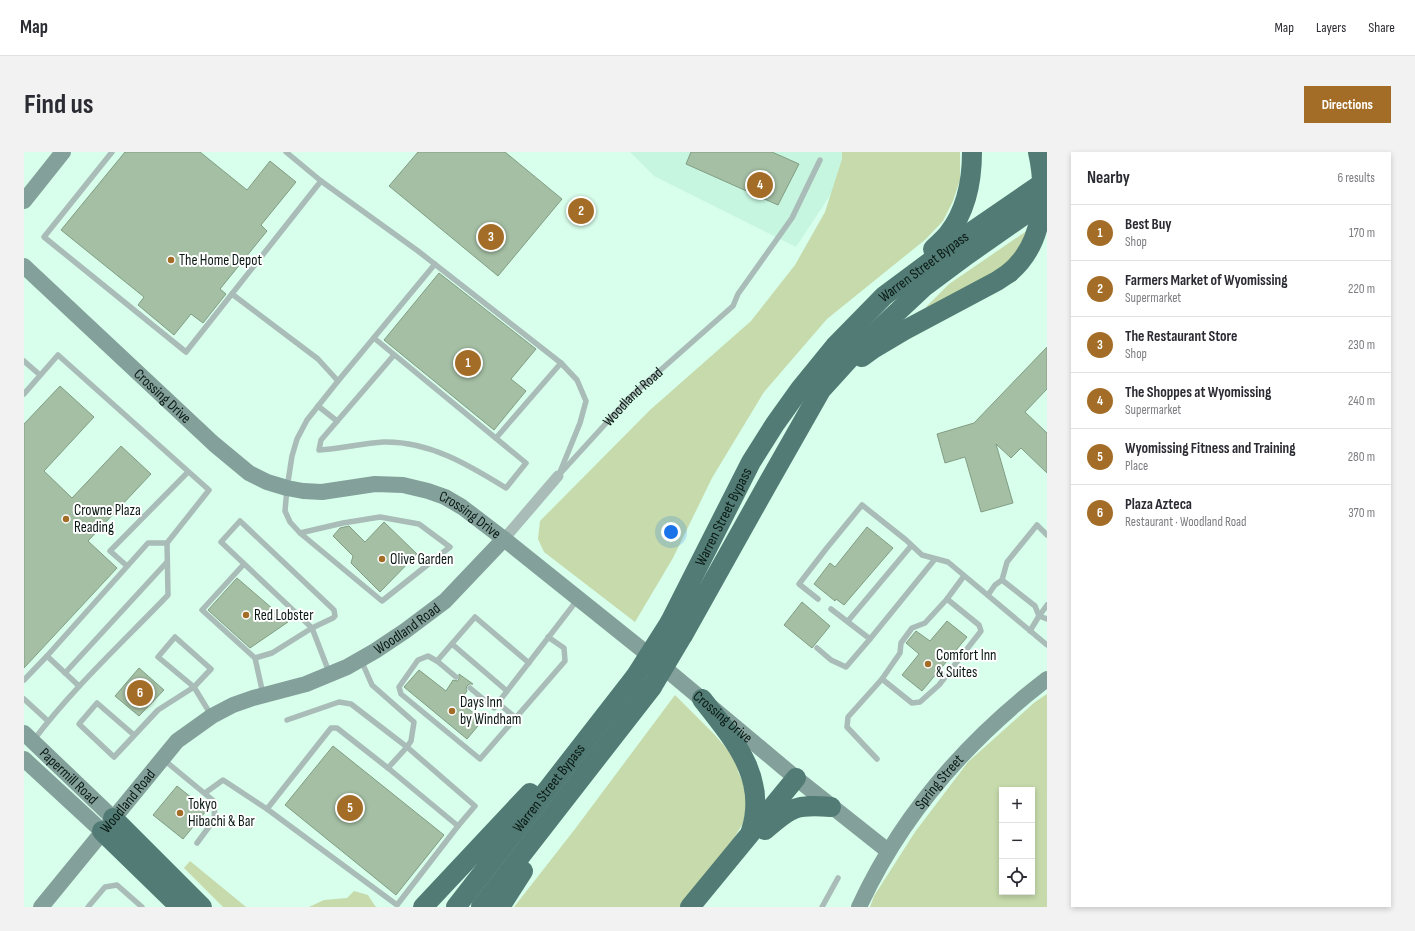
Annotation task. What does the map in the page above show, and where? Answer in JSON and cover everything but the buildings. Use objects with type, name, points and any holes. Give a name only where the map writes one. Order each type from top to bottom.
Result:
[{"type":"highway","points":[[884,296],[948,234],[958,218],[968,192],[972,175],[972,152]]},
{"type":"highway","points":[[766,485],[848,373],[864,356],[900,333],[997,281],[1017,267],[1032,246],[1042,226],[1045,214],[1047,185],[1038,152]]},
{"type":"highway","name":"Warren Street Bypass","points":[[481,907],[647,694],[751,462],[775,424],[800,389],[835,346],[884,296],[935,258],[1047,180]]},
{"type":"highway","name":"Warren Street Bypass","points":[[456,907],[635,677],[676,628],[766,485],[821,390],[860,347],[924,287],[967,254],[1047,199]]},
{"type":"highway","points":[[500,907],[527,864],[610,754],[647,694]]},
{"type":"highway","points":[[423,907],[619,698]]},
{"type":"highway","points":[[702,699],[729,735],[750,771],[756,800],[755,821],[758,832]]},
{"type":"highway","points":[[703,907],[758,832],[799,781]]},
{"type":"highway","points":[[690,907],[758,832],[792,809],[809,806],[831,807]]},
{"type":"highway","points":[[107,825],[180,907]]},
{"type":"highway","points":[[107,825],[202,907]]},
{"type":"main road","points":[[24,201],[63,152]]},
{"type":"main road","name":"Crossing Drive","points":[[24,266],[208,439],[234,462],[258,478],[287,488],[322,492],[375,484],[411,486],[445,497],[462,508],[504,539],[578,598],[655,660],[799,781],[888,851]]},
{"type":"main road","name":"Woodland Road","points":[[41,907],[177,741],[212,716],[233,705],[263,695],[306,684],[360,660],[405,631],[445,601],[504,539]]},
{"type":"main road","name":"Spring Street","points":[[858,907],[888,851],[925,798],[960,756],[999,718],[1047,678]]},
{"type":"main road","name":"Papermill Road","points":[[28,737],[107,825]]},
{"type":"main road","name":"Papermill Road","points":[[24,759],[107,825]]},
{"type":"street","name":"Woodland Road","points":[[504,539],[558,476]]},
{"type":"lane","points":[[112,152],[44,237],[186,352],[321,181]]},
{"type":"lane","points":[[286,152],[321,181],[435,264],[561,363],[577,380],[586,401],[580,424],[558,476]]},
{"type":"lane","name":"Woodland Road","points":[[558,476],[630,397],[733,306],[738,294],[792,218],[820,160]]},
{"type":"lane","points":[[300,533],[343,523],[380,517],[419,524],[450,547],[382,601],[300,533],[290,522],[285,511],[292,456],[297,439],[307,420],[338,380],[435,264]]},
{"type":"lane","points":[[232,294],[318,359],[338,380]]},
{"type":"lane","points":[[374,338],[526,463],[506,488],[458,460],[439,452],[418,446],[398,442],[382,442],[362,444],[339,449],[319,450],[321,440],[394,355]]},
{"type":"lane","points":[[24,394],[58,355],[209,490],[167,543],[168,596],[79,686],[48,721],[28,737]]},
{"type":"lane","points":[[24,361],[40,375]]},
{"type":"lane","points":[[496,438],[561,363]]},
{"type":"lane","points":[[318,406],[337,421]]},
{"type":"lane","points":[[127,566],[110,551],[188,472]]},
{"type":"lane","points":[[818,598],[799,584],[862,506],[922,555],[948,562],[1047,645]]},
{"type":"lane","points":[[255,658],[272,653],[312,628],[333,618],[335,613],[334,610],[240,521],[220,542],[312,628],[330,674]]},
{"type":"lane","points":[[988,595],[995,585],[1002,580],[1006,562],[1037,525],[1047,535]]},
{"type":"lane","points":[[24,680],[148,543],[167,543]]},
{"type":"lane","points":[[848,621],[912,546]]},
{"type":"lane","points":[[817,648],[831,660],[846,667],[935,559]]},
{"type":"lane","points":[[65,673],[167,562]]},
{"type":"lane","points":[[244,564],[202,610],[255,658],[263,695]]},
{"type":"lane","points":[[877,759],[847,727],[848,717],[882,679],[900,653],[901,643],[912,628],[925,622],[947,599],[964,576]]},
{"type":"lane","points":[[1002,580],[1035,606],[1039,616],[1047,619]]},
{"type":"lane","points":[[470,688],[494,708],[578,598]]},
{"type":"lane","points":[[882,679],[912,703],[920,702],[939,686],[981,631],[979,625],[947,599]]},
{"type":"lane","points":[[1030,631],[1047,605]]},
{"type":"lane","points":[[831,609],[870,639]]},
{"type":"lane","points":[[436,661],[475,617],[529,663]]},
{"type":"lane","points":[[134,735],[97,703],[79,724],[114,757],[158,710],[194,687],[211,669],[174,637],[158,657],[194,687],[212,716]]},
{"type":"lane","points":[[456,677],[428,656],[418,660],[399,686],[401,694],[480,759],[565,661],[564,648],[548,637]]},
{"type":"lane","points":[[452,644],[507,691]]},
{"type":"lane","points":[[47,656],[79,686]]},
{"type":"lane","points":[[360,660],[372,685],[414,722],[411,741],[388,768]]},
{"type":"lane","points":[[24,698],[48,721]]},
{"type":"lane","points":[[205,793],[224,780],[267,809],[397,905],[475,806],[407,747],[351,704],[339,702],[287,720]]},
{"type":"lane","points":[[498,703],[516,718]]},
{"type":"lane","points":[[267,809],[330,728],[337,728],[458,826]]},
{"type":"lane","points":[[162,759],[215,802],[214,820],[197,843]]},
{"type":"lane","points":[[822,907],[838,878]]},
{"type":"lane","points":[[88,907],[105,887],[117,885],[142,907]]},
{"type":"shaded area","points":[[630,152],[853,152],[854,159],[796,247],[654,176]]},
{"type":"shaded area","points":[[842,152],[960,152],[960,180],[953,201],[943,221],[926,239],[827,319],[764,392],[712,478],[673,558],[635,622],[544,552],[538,539],[540,521],[650,410],[751,321],[795,265],[825,212],[842,159]]},
{"type":"shaded area","points":[[1028,230],[1023,244],[1004,265],[993,274],[930,309],[926,307],[949,284]]},
{"type":"shaded area","points":[[1047,694],[1047,907],[870,907],[874,896],[915,832],[968,762],[1035,702]]},
{"type":"shaded area","points":[[675,695],[714,734],[735,758],[738,766],[738,772],[744,784],[747,803],[743,823],[733,840],[680,907],[514,907],[575,829]]},
{"type":"shaded area","points":[[190,861],[246,907],[223,907],[184,868]]},
{"type":"shaded area","points":[[354,891],[368,895],[377,907],[309,907],[324,900],[347,898]]},
{"type":"place","name":"The Shoppes at Wyomissing","points":[[760,185]]},
{"type":"place","name":"Farmers Market of Wyomissing","points":[[581,211]]},
{"type":"place","name":"The Restaurant Store","points":[[491,237]]},
{"type":"place","name":"The Home Depot","points":[[171,260]]},
{"type":"place","name":"Best Buy","points":[[468,363]]},
{"type":"place","name":"Crowne Plaza Reading","points":[[66,519]]},
{"type":"place","name":"Olive Garden","points":[[382,559]]},
{"type":"place","name":"Red Lobster","points":[[246,615]]},
{"type":"place","name":"Comfort Inn & Suites","points":[[928,664]]},
{"type":"place","name":"Plaza Azteca","points":[[140,693]]},
{"type":"place","name":"Days Inn by Windham","points":[[452,711]]},
{"type":"place","name":"Wyomissing Fitness and Training","points":[[350,808]]},
{"type":"place","name":"Tokyo Hibachi & Bar","points":[[180,813]]}]
